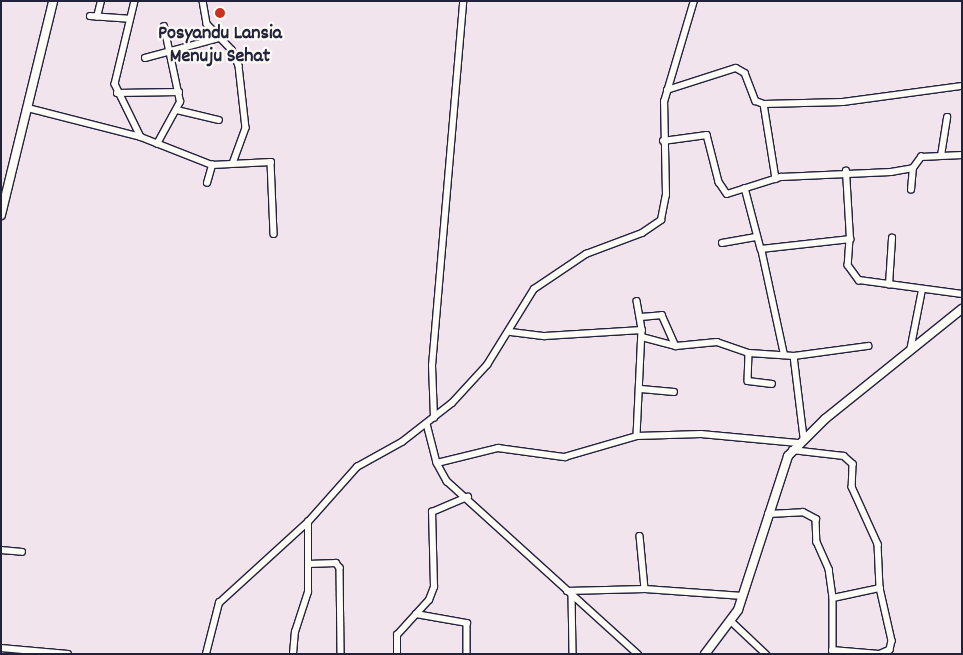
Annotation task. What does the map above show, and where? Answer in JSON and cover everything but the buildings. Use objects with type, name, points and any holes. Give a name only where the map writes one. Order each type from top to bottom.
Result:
[{"type":"street","points":[[1,215],[53,1]]},
{"type":"street","points":[[97,16],[101,1]]},
{"type":"street","points":[[135,1],[129,19],[117,93],[141,137]]},
{"type":"street","points":[[203,1],[207,24],[235,55],[246,109],[246,128],[233,164]]},
{"type":"street","points":[[434,418],[432,366],[463,1]]},
{"type":"street","points":[[206,654],[219,602],[308,522],[357,468],[434,418],[487,365],[511,332],[526,298],[542,282],[586,254],[642,233],[662,220],[666,195],[663,141],[667,90],[694,1]]},
{"type":"street","points":[[90,16],[129,19]]},
{"type":"street","points":[[157,144],[177,110],[179,92],[164,27]]},
{"type":"street","points":[[145,58],[219,38]]},
{"type":"street","points":[[667,90],[736,68],[748,78],[756,101],[764,104],[843,102],[962,86]]},
{"type":"street","points":[[117,93],[179,92]]},
{"type":"street","points":[[764,104],[776,179]]},
{"type":"street","points":[[28,108],[141,137],[212,165],[272,164],[274,234]]},
{"type":"street","points":[[177,110],[219,120]]},
{"type":"street","points":[[941,156],[948,117]]},
{"type":"street","points":[[663,141],[707,135],[722,189],[727,194],[776,179],[846,171],[913,168]]},
{"type":"street","points":[[911,190],[913,168],[921,157],[962,155]]},
{"type":"street","points":[[207,183],[212,165]]},
{"type":"street","points":[[846,171],[852,274],[873,284],[962,294]]},
{"type":"street","points":[[745,188],[755,238],[761,249],[784,355]]},
{"type":"street","points":[[722,243],[755,238]]},
{"type":"street","points":[[889,286],[892,238]]},
{"type":"street","points":[[761,249],[850,239]]},
{"type":"street","points":[[910,351],[922,290]]},
{"type":"street","points":[[636,301],[641,317],[642,333],[641,389],[637,436]]},
{"type":"street","points":[[705,654],[732,622],[743,596],[768,514],[792,450],[804,437],[962,309]]},
{"type":"street","points":[[641,317],[662,315],[676,346]]},
{"type":"street","points":[[511,332],[545,336],[642,333],[676,346],[718,342],[749,353],[794,356],[868,346]]},
{"type":"street","points":[[749,353],[748,381],[772,384]]},
{"type":"street","points":[[794,356],[804,437]]},
{"type":"street","points":[[641,389],[674,392]]},
{"type":"street","points":[[427,424],[436,463],[447,481],[468,497],[638,654]]},
{"type":"street","points":[[436,463],[498,448],[564,457],[637,436],[701,434],[798,443]]},
{"type":"street","points":[[768,514],[813,516],[833,598],[833,652],[880,654],[890,650],[892,641],[880,588],[878,544],[852,487],[852,461],[844,456],[792,450]]},
{"type":"street","points":[[397,654],[397,636],[416,614],[434,588],[432,512],[468,497]]},
{"type":"street","points":[[293,654],[295,632],[306,608],[308,522]]},
{"type":"street","points":[[640,536],[645,589]]},
{"type":"street","points":[[1,550],[22,552]]},
{"type":"street","points":[[308,564],[336,563],[340,568],[341,654]]},
{"type":"street","points":[[833,598],[880,588]]},
{"type":"street","points":[[570,593],[645,589],[743,596]]},
{"type":"street","points":[[570,593],[573,654]]},
{"type":"street","points":[[416,614],[468,623],[466,654]]},
{"type":"street","points":[[732,622],[766,654]]},
{"type":"street","points":[[1,648],[68,654]]},
{"type":"place","name":"Posyandu Lansia Menuju Sehat","points":[[220,13]]}]
